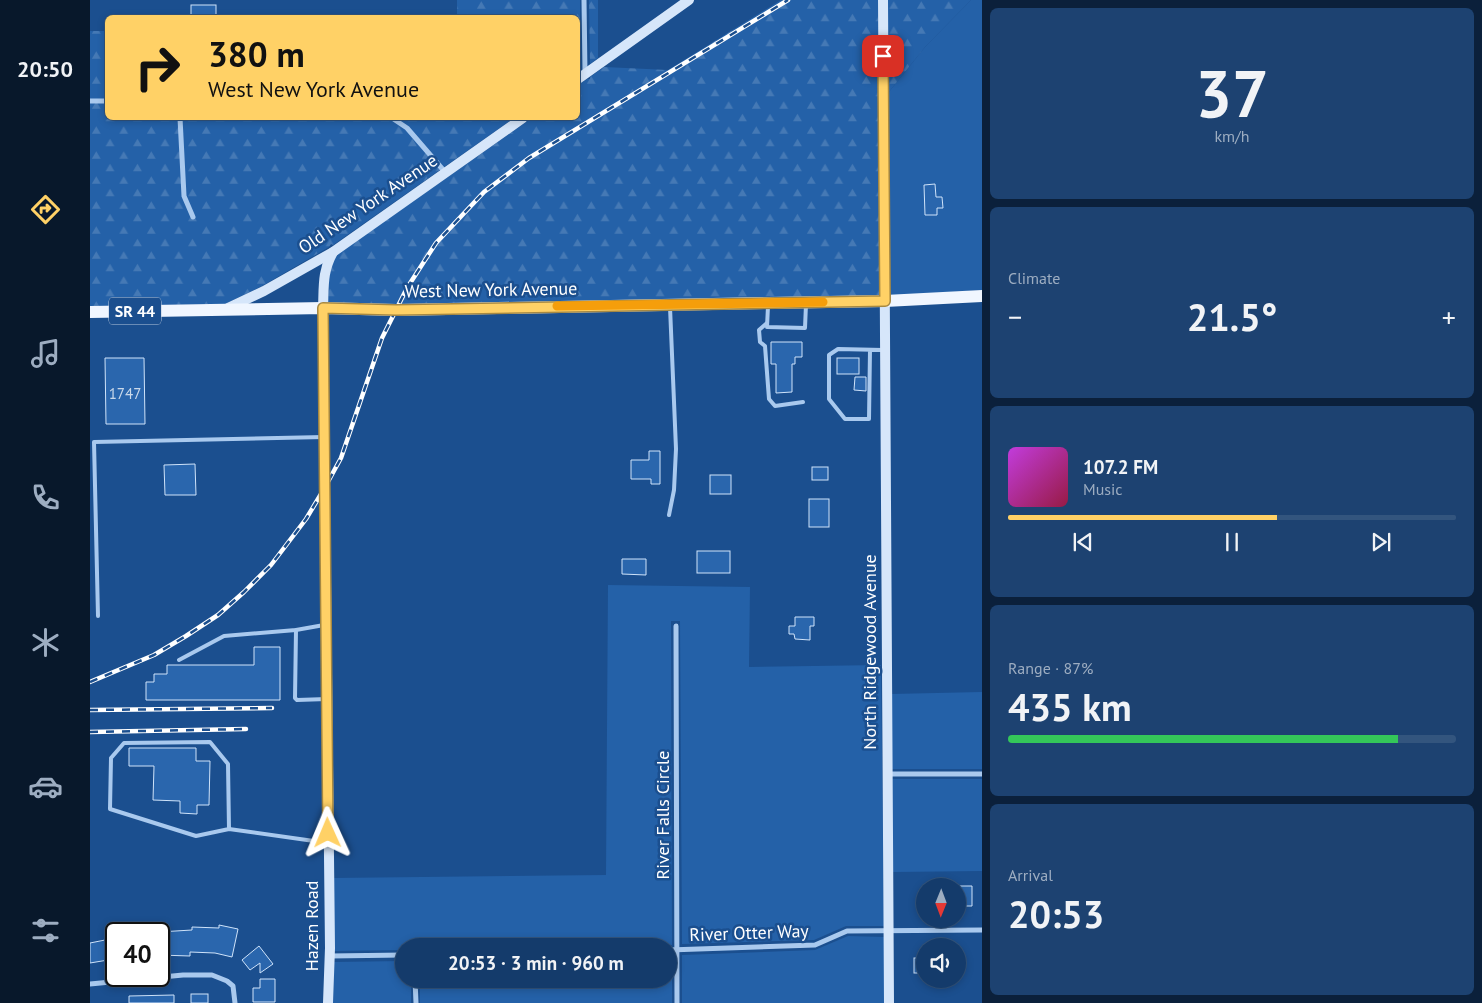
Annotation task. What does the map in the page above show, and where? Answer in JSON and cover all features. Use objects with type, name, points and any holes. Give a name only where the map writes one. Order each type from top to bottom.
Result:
[{"type":"main road","name":"West New York Avenue","points":[[90,312],[323,308],[396,310],[768,304],[982,296]]},
{"type":"street","points":[[581,76],[584,0]]},
{"type":"street","points":[[581,76],[689,0]]},
{"type":"street","name":"North Ridgewood Avenue","points":[[883,0],[886,350],[885,601],[889,1003]]},
{"type":"street","points":[[90,101],[105,101]]},
{"type":"street","points":[[180,120],[184,196],[193,217]]},
{"type":"street","points":[[395,120],[408,128],[445,172]]},
{"type":"street","name":"Old New York Avenue","points":[[226,310],[333,252],[520,120]]},
{"type":"street","name":"Hazen Road","points":[[328,1003],[330,956],[323,308],[324,273],[333,252]]},
{"type":"street","name":"River Falls Circle","points":[[676,626],[677,938]]},
{"type":"street","points":[[887,774],[982,774]]},
{"type":"street","name":"River Otter Way","points":[[677,949],[815,945],[847,931],[982,930]]},
{"type":"street","points":[[330,956],[395,955]]},
{"type":"street","points":[[90,984],[183,975],[212,975],[227,980],[233,986],[235,1003]]},
{"type":"street","points":[[415,988],[416,1003]]},
{"type":"street","name":"River Falls Circle","points":[[677,988],[677,1003]]},
{"type":"lane","points":[[768,304],[767,327],[805,328],[806,303]]},
{"type":"lane","points":[[669,515],[674,490],[676,449],[670,305]]},
{"type":"lane","points":[[767,323],[759,330],[760,342],[765,346],[769,399],[775,406],[803,402]]},
{"type":"lane","points":[[870,350],[869,419],[845,419],[829,399],[829,355],[838,349],[886,350]]},
{"type":"lane","points":[[98,616],[94,442],[324,437]]},
{"type":"lane","points":[[90,543],[96,540]]},
{"type":"lane","points":[[179,660],[224,636],[296,630],[327,625]]},
{"type":"lane","points":[[296,630],[295,698],[297,700],[327,700]]},
{"type":"lane","points":[[229,829],[228,764],[210,742],[124,743],[111,758],[110,809],[196,836],[229,829],[328,843]]},
{"type":"green space","points":[[457,0],[580,0],[580,15],[457,15]]},
{"type":"green space","points":[[589,0],[598,0],[598,58],[590,64]]},
{"type":"green space","points":[[781,0],[878,0],[880,296],[396,304],[328,303],[329,274],[336,255],[529,120],[580,120],[580,84],[590,79],[590,77],[604,67],[668,70]]},
{"type":"green space","points":[[887,0],[971,0],[925,47],[888,93]]},
{"type":"green space","points":[[971,0],[982,0],[982,290],[890,296],[888,93],[925,47]]},
{"type":"green space","points":[[90,31],[105,31],[105,120],[511,120],[333,245],[331,244],[329,247],[262,286],[225,304],[90,306]]},
{"type":"green space","points":[[608,585],[750,587],[749,667],[881,665],[884,926],[846,926],[814,940],[682,944],[680,621],[671,621],[672,938],[395,938],[395,950],[334,951],[333,878],[606,875]]},
{"type":"green space","points":[[982,692],[982,769],[892,769],[891,694]]},
{"type":"green space","points":[[892,779],[982,779],[982,871],[893,872]]},
{"type":"green space","points":[[848,936],[884,937],[884,1003],[682,1003],[682,955],[815,950]]},
{"type":"green space","points":[[395,961],[395,988],[411,988],[411,1003],[333,1003],[334,962]]},
{"type":"green space","points":[[420,988],[672,988],[672,1003],[420,1003]]},
{"type":"building","points":[[191,5],[216,5],[216,15],[191,15]]},
{"type":"building","points":[[935,184],[936,197],[942,197],[943,208],[937,208],[937,215],[925,215],[924,185]]},
{"type":"building","points":[[771,342],[802,342],[802,357],[795,357],[795,364],[792,364],[792,392],[776,393],[776,364],[771,364]]},
{"type":"building","points":[[105,358],[144,358],[145,424],[106,424]]},
{"type":"building","points":[[837,358],[859,358],[859,374],[837,374]]},
{"type":"building","points":[[855,377],[866,377],[866,391],[854,390]]},
{"type":"building","points":[[649,451],[660,451],[660,484],[651,484],[651,479],[631,479],[631,460],[649,460]]},
{"type":"building","points":[[195,464],[196,495],[165,495],[164,465]]},
{"type":"building","points":[[812,467],[828,467],[828,480],[812,480]]},
{"type":"building","points":[[710,475],[731,475],[731,494],[710,494]]},
{"type":"building","points":[[809,499],[829,499],[829,527],[809,527]]},
{"type":"building","points":[[697,551],[730,551],[730,573],[697,573]]},
{"type":"building","points":[[622,559],[646,559],[646,575],[622,574]]},
{"type":"building","points":[[795,617],[814,617],[814,626],[810,626],[810,640],[795,639],[794,634],[789,634],[789,626],[795,626]]},
{"type":"building","points":[[254,647],[280,647],[280,700],[146,700],[146,682],[154,682],[154,674],[167,674],[167,665],[254,665]]},
{"type":"building","points":[[129,748],[196,748],[196,761],[210,761],[209,805],[197,805],[197,814],[180,813],[180,801],[153,800],[154,766],[129,766]]},
{"type":"building","points":[[966,886],[972,886],[972,906],[966,906]]},
{"type":"building","points":[[219,925],[238,929],[232,957],[215,953],[190,952],[190,956],[170,955],[170,931],[192,930],[192,927],[219,928]]},
{"type":"building","points":[[105,940],[105,960],[90,963],[90,943]]},
{"type":"building","points":[[259,946],[273,964],[260,973],[260,963],[250,970],[242,960]]},
{"type":"building","points":[[914,958],[916,958],[916,973],[914,973]]},
{"type":"building","points":[[260,979],[275,979],[275,1002],[253,1002],[253,988],[260,988]]},
{"type":"building","points":[[191,994],[208,994],[208,1003],[191,1003]]},
{"type":"building","points":[[174,995],[174,1003],[129,1003],[129,996]]},
{"type":"railway","points":[[90,682],[154,655],[186,636],[218,615],[271,565],[306,519],[341,458],[382,338],[407,288],[436,243],[484,192],[529,158],[788,0]]},
{"type":"railway","points":[[90,710],[272,708]]},
{"type":"railway","points":[[90,732],[246,729]]},
{"type":"slow traffic","points":[[557,306],[823,302]]},
{"type":"route","points":[[328,833],[323,308],[396,310],[885,301],[883,56]]}]
